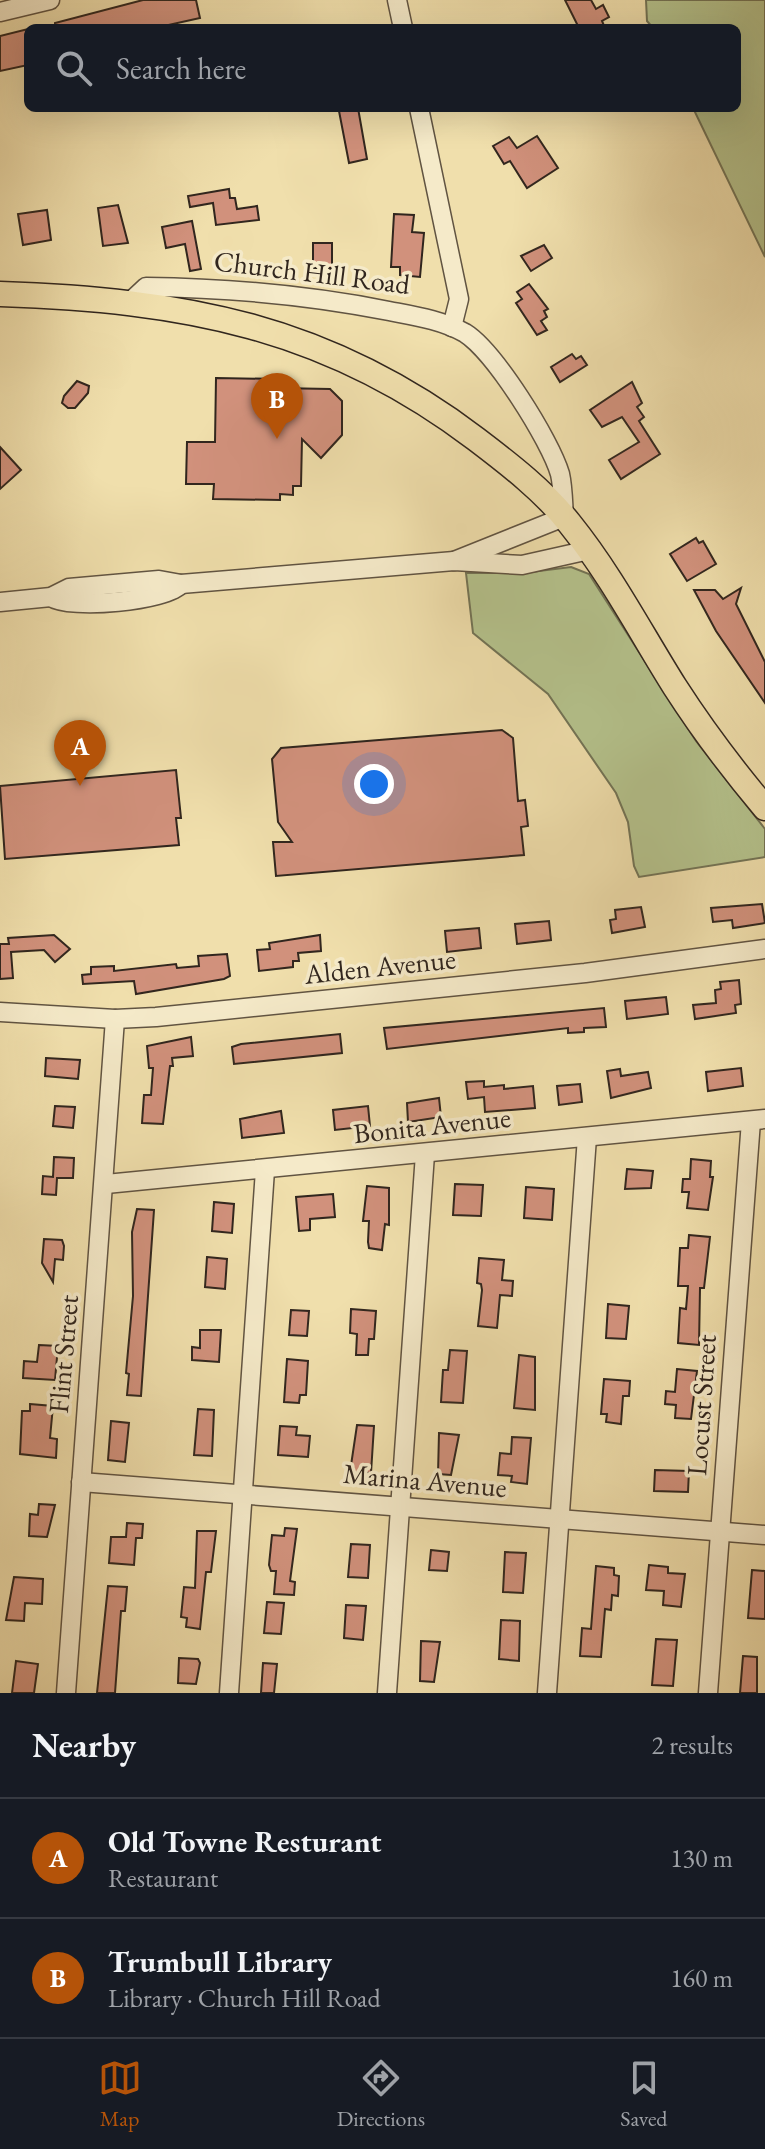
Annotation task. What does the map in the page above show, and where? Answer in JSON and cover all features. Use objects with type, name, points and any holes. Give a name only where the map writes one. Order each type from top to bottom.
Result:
[{"type":"main road","name":"Church Hill Road","points":[[0,294],[131,301],[258,327],[367,369],[446,417],[484,445],[564,517],[589,550],[689,707],[765,808]]},
{"type":"street","points":[[0,12],[50,0]]},
{"type":"street","points":[[397,0],[402,24]]},
{"type":"street","points":[[420,112],[459,299],[452,327]]},
{"type":"street","name":"Church Hill Road","points":[[131,301],[146,287],[195,287],[330,299],[452,327],[484,350],[530,415],[560,474],[564,517]]},
{"type":"street","points":[[454,561],[564,517]]},
{"type":"street","points":[[0,602],[51,597],[69,588],[121,592],[168,580],[181,584],[454,561],[522,565],[589,550]]},
{"type":"street","name":"Alden Avenue","points":[[0,1012],[115,1019],[585,973],[765,949]]},
{"type":"street","name":"Flint Street","points":[[66,1693],[106,1184],[115,1019]]},
{"type":"street","name":"Bonita Avenue","points":[[106,1184],[758,1120]]},
{"type":"street","name":"Locust Street","points":[[708,1693],[758,1120]]},
{"type":"street","points":[[547,1693],[587,1137]]},
{"type":"street","points":[[387,1693],[425,1154]]},
{"type":"street","points":[[229,1693],[265,1170]]},
{"type":"street","name":"Marina Avenue","points":[[81,1482],[401,1504],[561,1521],[765,1535]]},
{"type":"green space","points":[[646,0],[765,0],[765,257],[695,112],[741,112],[741,24],[650,24]]},
{"type":"green space","points":[[571,567],[589,574],[696,741],[765,829],[765,857],[639,877],[634,866],[628,822],[616,793],[548,694],[473,633],[466,573],[523,573]]},
{"type":"building","points":[[143,0],[196,0],[200,18],[173,24],[55,23]]},
{"type":"building","points":[[565,0],[591,0],[596,9],[603,5],[609,17],[602,21],[603,24],[577,24]]},
{"type":"building","points":[[24,30],[24,66],[0,71],[0,36]]},
{"type":"building","points":[[339,112],[359,112],[367,159],[349,163]]},
{"type":"building","points":[[537,136],[558,168],[527,188],[510,161],[504,164],[493,146],[509,137],[517,148]]},
{"type":"building","points":[[229,189],[230,198],[235,198],[237,209],[257,206],[259,220],[216,225],[213,203],[190,207],[188,196]]},
{"type":"building","points":[[118,205],[128,243],[103,246],[98,208]]},
{"type":"building","points":[[47,210],[51,240],[23,245],[18,214]]},
{"type":"building","points":[[394,214],[414,215],[412,232],[424,233],[420,277],[400,275],[400,267],[391,267]]},
{"type":"building","points":[[192,221],[201,269],[190,271],[185,244],[166,248],[162,227]]},
{"type":"building","points":[[313,243],[332,243],[332,268],[313,268]]},
{"type":"building","points":[[544,245],[552,258],[531,271],[521,256]]},
{"type":"building","points":[[529,284],[548,309],[544,311],[547,317],[541,321],[547,330],[537,335],[516,303],[522,299],[517,292]]},
{"type":"building","points":[[572,354],[576,359],[581,356],[587,365],[560,382],[551,367]]},
{"type":"building","points":[[216,378],[277,379],[277,388],[330,389],[342,401],[342,435],[321,458],[302,439],[301,486],[293,486],[293,495],[280,494],[280,500],[213,499],[214,484],[186,484],[187,442],[215,442]]},
{"type":"building","points":[[77,381],[89,386],[88,393],[75,408],[68,408],[62,403],[64,396]]},
{"type":"building","points":[[632,382],[642,403],[637,407],[644,417],[639,421],[660,454],[621,479],[609,460],[639,442],[622,417],[602,427],[590,410]]},
{"type":"building","points":[[0,447],[21,470],[0,489]]},
{"type":"building","points":[[696,538],[699,543],[703,541],[716,564],[687,581],[670,554]]},
{"type":"building","points":[[741,588],[736,604],[765,662],[765,703],[716,631],[694,590],[715,590],[723,599]]},
{"type":"building","points":[[502,730],[513,738],[518,801],[525,800],[528,826],[521,827],[524,855],[276,876],[273,842],[292,842],[278,822],[272,759],[281,748]]},
{"type":"building","points":[[176,770],[181,818],[176,818],[179,845],[5,859],[0,786]]},
{"type":"building","points":[[762,904],[765,923],[733,928],[732,920],[713,922],[711,908]]},
{"type":"building","points":[[641,907],[645,927],[612,933],[610,920],[616,919],[615,910]]},
{"type":"building","points":[[549,921],[551,940],[517,944],[515,924]]},
{"type":"building","points":[[479,928],[481,948],[447,952],[445,931]]},
{"type":"building","points":[[54,935],[70,949],[55,962],[44,950],[11,952],[13,978],[0,979],[0,944],[9,944],[8,938]]},
{"type":"building","points":[[320,935],[321,951],[298,953],[299,961],[293,961],[293,967],[259,971],[257,950],[270,949],[269,943]]},
{"type":"building","points":[[227,954],[230,976],[224,979],[136,994],[134,981],[83,984],[82,975],[91,974],[91,967],[114,966],[114,971],[176,964],[177,968],[199,966],[198,956]]},
{"type":"building","points":[[739,980],[741,1004],[735,1005],[736,1013],[695,1019],[693,1005],[716,1003],[715,990],[721,989],[720,982]]},
{"type":"building","points":[[666,997],[668,1014],[627,1019],[625,1001]]},
{"type":"building","points":[[604,1008],[606,1027],[584,1028],[584,1032],[568,1033],[568,1028],[387,1049],[384,1028]]},
{"type":"building","points":[[340,1034],[342,1053],[234,1064],[232,1047],[241,1044]]},
{"type":"building","points":[[191,1037],[193,1056],[172,1058],[163,1124],[142,1123],[144,1095],[151,1095],[153,1068],[149,1068],[147,1046]]},
{"type":"building","points":[[46,1058],[80,1060],[78,1079],[45,1076]]},
{"type":"building","points":[[741,1068],[743,1086],[708,1091],[706,1072]]},
{"type":"building","points":[[620,1069],[621,1076],[648,1072],[651,1088],[611,1098],[607,1071]]},
{"type":"building","points":[[484,1081],[484,1087],[504,1085],[504,1089],[533,1086],[535,1108],[485,1112],[484,1097],[468,1099],[466,1082]]},
{"type":"building","points":[[580,1084],[582,1102],[559,1105],[557,1086]]},
{"type":"building","points":[[439,1098],[441,1117],[408,1122],[407,1103]]},
{"type":"building","points":[[55,1106],[75,1107],[73,1128],[53,1126]]},
{"type":"building","points":[[368,1106],[370,1126],[335,1130],[333,1110]]},
{"type":"building","points":[[281,1111],[284,1133],[242,1138],[240,1119]]},
{"type":"building","points":[[54,1157],[74,1158],[73,1178],[57,1178],[56,1195],[42,1194],[43,1176],[53,1177]]},
{"type":"building","points":[[691,1159],[711,1161],[710,1177],[713,1177],[708,1210],[687,1208],[689,1192],[682,1192],[683,1179],[690,1179]]},
{"type":"building","points":[[627,1169],[653,1171],[651,1188],[625,1189]]},
{"type":"building","points":[[455,1184],[483,1185],[481,1216],[453,1215]]},
{"type":"building","points":[[367,1186],[389,1188],[389,1225],[385,1224],[382,1250],[369,1248],[369,1221],[363,1221]]},
{"type":"building","points":[[526,1187],[554,1189],[552,1220],[524,1218]]},
{"type":"building","points":[[333,1194],[335,1217],[310,1219],[310,1230],[299,1231],[296,1197]]},
{"type":"building","points":[[214,1202],[234,1204],[232,1233],[212,1231]]},
{"type":"building","points":[[137,1209],[154,1210],[141,1396],[127,1395],[129,1374],[126,1373],[133,1296],[132,1232]]},
{"type":"building","points":[[689,1235],[710,1237],[704,1288],[700,1288],[699,1345],[678,1343],[680,1308],[686,1309],[688,1286],[678,1286],[680,1248],[688,1248]]},
{"type":"building","points":[[44,1239],[62,1240],[64,1246],[63,1260],[55,1259],[53,1282],[42,1263]]},
{"type":"building","points":[[207,1257],[227,1259],[225,1289],[205,1287]]},
{"type":"building","points":[[479,1258],[504,1260],[502,1280],[513,1281],[512,1296],[500,1295],[497,1328],[478,1326],[482,1290],[481,1284],[477,1283]]},
{"type":"building","points":[[608,1304],[629,1306],[626,1339],[606,1338]]},
{"type":"building","points":[[351,1309],[376,1311],[374,1339],[369,1339],[368,1355],[356,1355],[357,1334],[350,1333]]},
{"type":"building","points":[[291,1310],[309,1311],[307,1336],[289,1335]]},
{"type":"building","points":[[200,1330],[221,1330],[219,1362],[192,1360],[192,1347],[200,1348]]},
{"type":"building","points":[[39,1345],[58,1346],[55,1380],[23,1378],[24,1361],[37,1362]]},
{"type":"building","points":[[450,1350],[467,1351],[463,1403],[441,1402],[443,1370],[448,1370]]},
{"type":"building","points":[[519,1355],[535,1357],[535,1410],[514,1408]]},
{"type":"building","points":[[287,1359],[308,1361],[306,1395],[300,1395],[299,1403],[284,1402]]},
{"type":"building","points":[[677,1369],[697,1371],[691,1419],[675,1418],[676,1405],[665,1404],[666,1391],[675,1392]]},
{"type":"building","points":[[604,1379],[630,1381],[629,1396],[623,1396],[621,1424],[606,1422],[607,1414],[601,1414]]},
{"type":"building","points":[[30,1404],[53,1406],[50,1438],[57,1439],[56,1458],[20,1454],[22,1411],[30,1411]]},
{"type":"building","points":[[198,1409],[214,1410],[212,1456],[194,1455]]},
{"type":"building","points":[[111,1421],[129,1423],[125,1462],[108,1460]]},
{"type":"building","points":[[357,1425],[374,1426],[371,1473],[350,1472]]},
{"type":"building","points":[[280,1426],[297,1427],[296,1435],[310,1436],[308,1457],[278,1455]]},
{"type":"building","points":[[439,1433],[459,1435],[451,1475],[438,1474]]},
{"type":"building","points":[[512,1437],[531,1438],[527,1484],[511,1482],[512,1476],[498,1475],[500,1453],[511,1454]]},
{"type":"building","points":[[655,1470],[689,1471],[688,1492],[654,1491]]},
{"type":"building","points":[[39,1504],[55,1505],[47,1537],[29,1536],[30,1514],[38,1515]]},
{"type":"building","points":[[127,1523],[143,1524],[142,1538],[136,1538],[134,1565],[109,1563],[111,1537],[126,1537]]},
{"type":"building","points":[[285,1528],[297,1529],[290,1581],[295,1582],[294,1595],[274,1594],[276,1571],[271,1571],[269,1565],[272,1535],[284,1536]]},
{"type":"building","points":[[197,1531],[216,1531],[211,1572],[206,1572],[200,1629],[186,1627],[187,1618],[181,1617],[184,1587],[195,1588]]},
{"type":"building","points":[[351,1544],[370,1545],[368,1578],[348,1577]]},
{"type":"building","points":[[431,1550],[449,1552],[447,1571],[429,1570]]},
{"type":"building","points":[[505,1552],[526,1553],[523,1593],[503,1592]]},
{"type":"building","points":[[649,1565],[668,1567],[668,1573],[685,1574],[681,1607],[663,1605],[664,1591],[646,1590]]},
{"type":"building","points":[[596,1566],[614,1568],[614,1575],[619,1576],[618,1596],[612,1595],[611,1610],[605,1609],[601,1657],[580,1656],[582,1628],[591,1629]]},
{"type":"building","points":[[752,1570],[765,1571],[765,1619],[748,1618]]},
{"type":"building","points":[[14,1577],[43,1579],[42,1604],[25,1603],[24,1621],[6,1620]]},
{"type":"building","points":[[108,1586],[127,1587],[125,1611],[121,1611],[115,1693],[97,1693]]},
{"type":"building","points":[[267,1602],[284,1603],[281,1634],[264,1633]]},
{"type":"building","points":[[346,1605],[366,1606],[363,1640],[344,1638]]},
{"type":"building","points":[[501,1620],[520,1621],[519,1661],[499,1659]]},
{"type":"building","points":[[656,1639],[677,1640],[673,1686],[652,1685]]},
{"type":"building","points":[[421,1641],[440,1642],[434,1682],[420,1681]]},
{"type":"building","points":[[743,1656],[757,1657],[757,1693],[740,1693]]},
{"type":"building","points":[[179,1658],[198,1659],[196,1684],[178,1683]]},
{"type":"building","points":[[16,1661],[38,1664],[34,1693],[12,1693]]},
{"type":"building","points":[[263,1663],[277,1664],[274,1693],[261,1693]]},
{"type":"place","name":"Trumbull Library","points":[[277,439]]},
{"type":"place","name":"Old Towne Resturant","points":[[80,786]]}]
